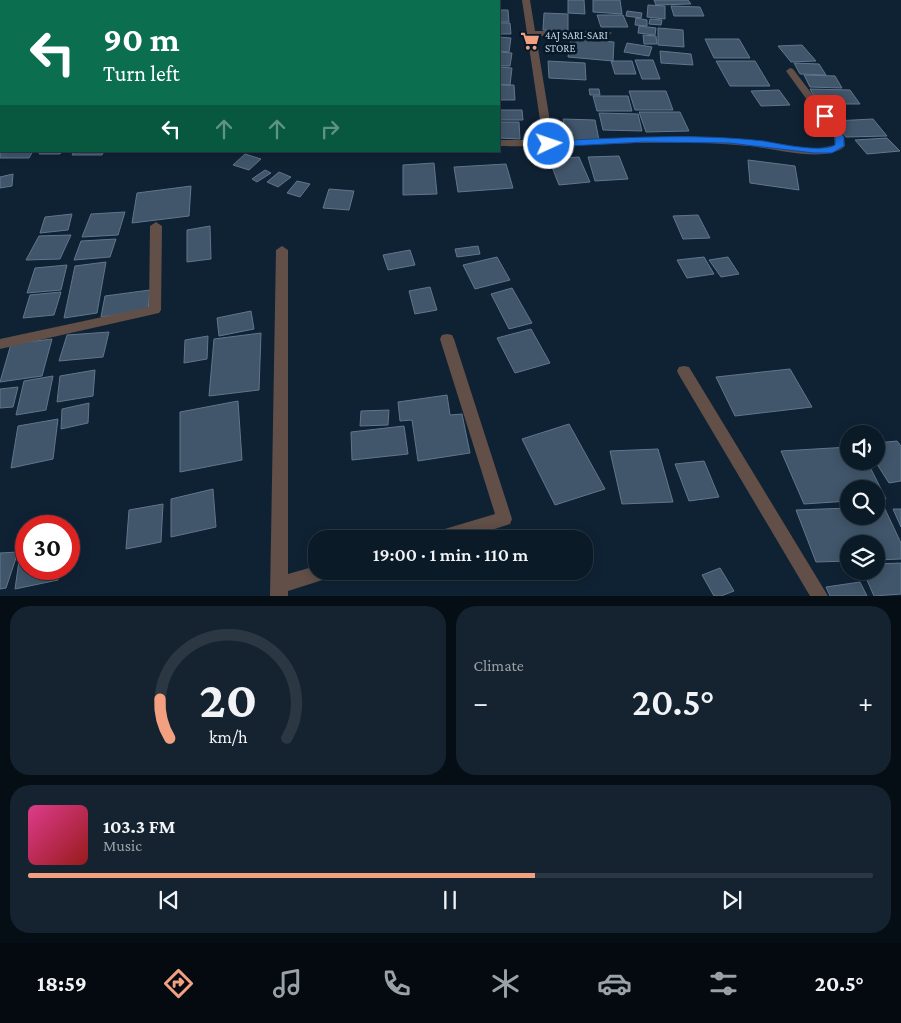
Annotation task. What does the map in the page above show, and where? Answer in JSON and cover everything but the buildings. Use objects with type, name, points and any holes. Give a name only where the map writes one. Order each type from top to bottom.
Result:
[{"type":"street","points":[[526,0],[549,144]]},
{"type":"street","points":[[532,34],[608,33]]},
{"type":"street","points":[[500,144],[549,144],[644,139],[729,140],[832,151],[840,146],[839,137],[790,71]]},
{"type":"street","points":[[0,344],[155,310],[156,226]]},
{"type":"street","points":[[282,250],[279,590],[308,578]]},
{"type":"street","points":[[447,339],[504,520],[469,530]]},
{"type":"street","points":[[684,372],[767,505],[820,596]]},
{"type":"place","name":"4AJ SARI-SARI STORE","points":[[530,41]]},
{"type":"route","points":[[549,144],[644,139],[729,140],[832,151],[840,146],[839,137],[825,116]]}]
